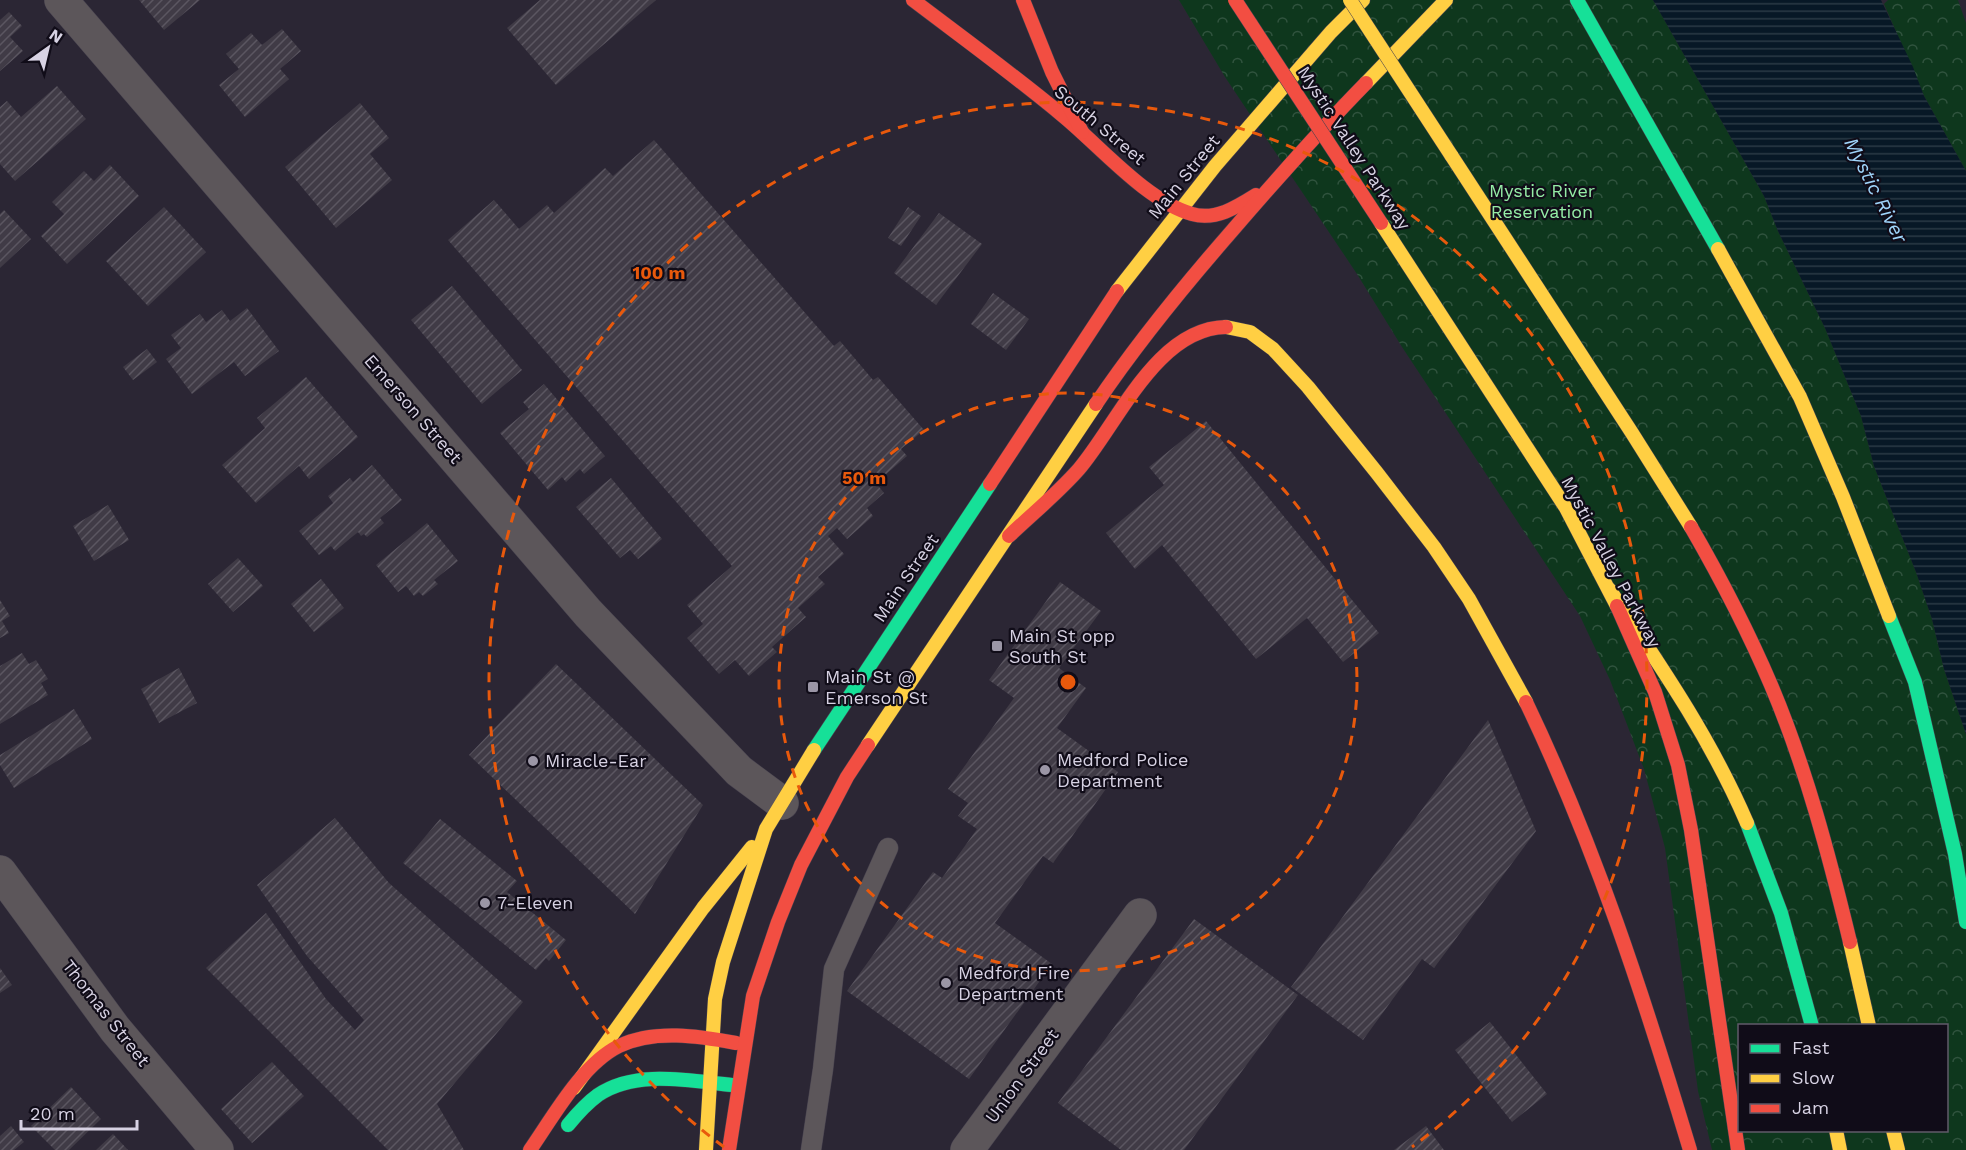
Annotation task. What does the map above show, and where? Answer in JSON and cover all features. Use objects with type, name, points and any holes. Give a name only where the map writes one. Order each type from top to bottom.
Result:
[{"type":"main road","name":"South Street","points":[[914,0],[1082,132],[1156,195],[1180,210],[1202,216],[1229,210],[1276,180]]},
{"type":"main road","points":[[1023,0],[1052,72],[1082,132]]},
{"type":"main road","name":"Mystic Valley Parkway","points":[[1235,0],[1545,474],[1579,531],[1627,625],[1669,731],[1683,787],[1738,1150]]},
{"type":"main road","points":[[1350,0],[1683,514],[1747,632],[1785,720],[1818,815],[1869,1024]]},
{"type":"main road","name":"Main Street","points":[[706,1150],[716,999],[723,962],[774,816],[811,754],[1122,284],[1215,166],[1293,74],[1364,0]]},
{"type":"main road","points":[[729,1150],[744,1045],[759,975],[787,897],[847,777],[1123,363],[1162,312],[1328,121],[1446,0]]},
{"type":"main road","points":[[1577,0],[1784,366],[1800,397],[1843,497],[1915,682],[1955,854],[1966,922]]},
{"type":"main road","points":[[1009,536],[1077,471],[1153,368],[1182,340],[1203,330],[1236,327],[1250,332],[1279,356],[1319,400],[1389,486],[1449,566],[1486,626],[1516,682],[1566,788],[1606,889],[1647,1006],[1690,1150]]},
{"type":"main road","points":[[1609,589],[1677,690],[1704,735],[1734,793],[1752,832],[1772,887],[1811,1024]]},
{"type":"main road","points":[[530,1150],[703,908],[774,816]]},
{"type":"main road","points":[[574,1088],[615,1048],[633,1040],[713,1038],[744,1045]]},
{"type":"main road","points":[[551,1143],[585,1106],[612,1088],[624,1084],[647,1081],[738,1086]]},
{"type":"main road","points":[[1836,1132],[1840,1150]]},
{"type":"main road","points":[[1893,1132],[1898,1150]]},
{"type":"street","name":"Emerson Street","points":[[61,0],[588,613],[740,771],[774,816]]},
{"type":"street","name":"Thomas Street","points":[[0,872],[115,1029],[217,1150]]},
{"type":"street","name":"Union Street","points":[[967,1150],[1140,915]]},
{"type":"lane","points":[[811,1150],[823,1070],[834,969],[888,848]]},
{"type":"green space","name":"Mystic River Reservation","points":[[1179,0],[1653,0],[1764,196],[1778,231],[1825,328],[1861,416],[1874,466],[1916,572],[1932,619],[1944,669],[1966,734],[1966,1150],[1712,1150],[1698,1091],[1665,848],[1644,769],[1610,680],[1580,616],[1402,347],[1357,274],[1225,77]]},
{"type":"green space","points":[[1888,0],[1958,0],[1966,23],[1966,171],[1924,96],[1884,4]]},
{"type":"water","name":"Mystic River","points":[[1653,0],[1881,0],[1913,67],[1924,96],[1966,171],[1966,734],[1944,669],[1932,619],[1916,572],[1874,466],[1861,416],[1825,328],[1778,231],[1764,196]]},
{"type":"building","points":[[139,0],[200,0],[164,30]]},
{"type":"building","points":[[540,0],[656,0],[556,85],[507,28]]},
{"type":"building","points":[[9,12],[22,26],[10,37],[23,51],[0,71],[0,20]]},
{"type":"building","points":[[282,29],[301,51],[280,69],[289,79],[245,117],[219,85],[239,69],[226,54],[251,33],[262,45]]},
{"type":"building","points":[[57,86],[86,119],[15,181],[0,164],[0,107],[7,101],[21,117]]},
{"type":"building","points":[[360,103],[389,138],[370,154],[392,180],[336,228],[285,167]]},
{"type":"building","points":[[654,140],[834,346],[840,341],[873,380],[878,377],[924,430],[901,449],[907,456],[876,483],[884,493],[867,508],[873,516],[847,539],[837,528],[828,536],[844,554],[818,577],[825,584],[798,608],[806,617],[772,647],[777,652],[749,676],[735,660],[719,674],[687,638],[703,624],[687,605],[732,566],[448,240],[494,200],[519,229],[547,205],[554,213],[605,168],[613,176]]},
{"type":"building","points":[[110,165],[139,196],[67,264],[41,236],[64,214],[52,202],[84,171],[94,181]]},
{"type":"building","points":[[164,207],[206,252],[148,306],[106,261]]},
{"type":"building","points":[[908,207],[921,216],[901,246],[888,238]]},
{"type":"building","points":[[4,210],[31,239],[0,268],[0,214]]},
{"type":"building","points":[[939,213],[982,244],[936,305],[894,273]]},
{"type":"building","points":[[452,286],[522,370],[482,404],[411,320]]},
{"type":"building","points":[[993,293],[1029,319],[1006,350],[971,324]]},
{"type":"building","points":[[247,308],[279,351],[245,376],[234,362],[192,394],[166,359],[181,348],[171,335],[200,314],[206,322],[222,310],[230,321]]},
{"type":"building","points":[[147,349],[157,362],[133,380],[123,367]]},
{"type":"building","points":[[306,377],[358,437],[309,479],[299,466],[256,503],[222,465],[265,428],[257,418]]},
{"type":"building","points":[[544,384],[605,456],[584,474],[580,469],[566,482],[562,477],[548,490],[500,433],[529,409],[523,402]]},
{"type":"building","points":[[1206,421],[1379,633],[1343,662],[1307,618],[1256,659],[1162,545],[1135,569],[1106,533],[1164,485],[1149,467]]},
{"type":"building","points":[[372,465],[402,500],[380,518],[384,523],[367,537],[364,534],[361,536],[358,532],[335,551],[331,546],[319,555],[299,531],[333,503],[328,496],[350,478],[353,482]]},
{"type":"building","points":[[611,478],[662,539],[638,559],[630,550],[620,558],[576,507]]},
{"type":"building","points":[[108,505],[129,540],[94,561],[73,526]]},
{"type":"building","points":[[427,523],[458,561],[434,580],[438,584],[423,596],[419,592],[414,596],[406,586],[398,592],[376,565]]},
{"type":"building","points":[[238,558],[263,586],[233,612],[208,584]]},
{"type":"building","points":[[321,579],[344,608],[314,632],[291,604]]},
{"type":"building","points":[[1060,582],[1101,611],[1059,668],[1086,688],[1057,728],[1118,772],[1053,863],[1043,856],[995,923],[1052,964],[969,1079],[847,991],[933,872],[942,878],[977,829],[958,816],[968,803],[948,789],[1014,698],[989,680]]},
{"type":"building","points":[[0,600],[10,616],[2,621],[9,633],[0,638]]},
{"type":"building","points":[[22,653],[29,664],[36,660],[48,679],[41,683],[48,695],[0,724],[0,666]]},
{"type":"building","points":[[556,664],[703,805],[635,914],[469,755]]},
{"type":"building","points":[[179,668],[197,703],[159,723],[141,689]]},
{"type":"building","points":[[74,709],[92,739],[14,788],[0,765],[0,755]]},
{"type":"building","points":[[1488,720],[1536,831],[1434,968],[1422,959],[1363,1040],[1291,987]]},
{"type":"building","points":[[335,818],[389,883],[523,1002],[437,1104],[464,1150],[388,1150],[206,968],[266,913],[326,999],[355,1030],[364,1020],[307,956],[257,885]]},
{"type":"building","points":[[440,819],[517,881],[507,892],[566,940],[549,961],[546,958],[536,970],[403,863]]},
{"type":"building","points":[[1194,919],[1298,995],[1184,1150],[1121,1150],[1058,1103]]},
{"type":"building","points":[[0,968],[12,985],[0,993]]},
{"type":"building","points":[[1490,1022],[1547,1094],[1512,1122],[1455,1050]]},
{"type":"building","points":[[272,1062],[304,1096],[252,1143],[221,1109]]},
{"type":"building","points":[[71,1087],[101,1119],[69,1150],[55,1150],[31,1126]]},
{"type":"building","points":[[11,1126],[24,1142],[14,1150],[0,1150],[0,1136]]},
{"type":"building","points":[[1426,1126],[1444,1150],[1394,1150]]},
{"type":"building","points":[[113,1134],[128,1150],[96,1150]]},
{"type":"traffic: fast","points":[[1577,0],[1718,249]]},
{"type":"traffic: fast","points":[[814,750],[990,484]]},
{"type":"traffic: fast","points":[[1889,616],[1915,682],[1955,854],[1966,922]]},
{"type":"traffic: fast","points":[[1747,823],[1781,913],[1811,1024]]},
{"type":"traffic: fast","points":[[568,1125],[598,1095],[629,1082],[664,1079],[732,1085]]},
{"type":"traffic: slow","points":[[1350,0],[1451,155]]},
{"type":"traffic: slow","points":[[1117,291],[1215,166],[1331,32],[1363,0]]},
{"type":"traffic: slow","points":[[1366,83],[1446,0]]},
{"type":"traffic: slow","points":[[1451,155],[1691,527]]},
{"type":"traffic: slow","points":[[1381,223],[1566,508],[1617,606]]},
{"type":"traffic: slow","points":[[1718,249],[1800,397],[1843,497],[1889,616]]},
{"type":"traffic: slow","points":[[1226,327],[1250,332],[1273,349],[1308,387],[1377,473],[1434,547],[1469,599],[1526,702]]},
{"type":"traffic: slow","points":[[868,745],[1096,404]]},
{"type":"traffic: slow","points":[[1609,589],[1666,674],[1701,732],[1747,823]]},
{"type":"traffic: slow","points":[[706,1150],[715,999],[723,962],[766,829],[814,750]]},
{"type":"traffic: slow","points":[[574,1088],[703,908],[752,847]]},
{"type":"traffic: slow","points":[[1850,942],[1869,1024]]},
{"type":"traffic: slow","points":[[1836,1132],[1840,1150]]},
{"type":"traffic: slow","points":[[1894,1132],[1898,1150]]},
{"type":"traffic: jam","points":[[913,0],[1044,100],[1140,185],[1157,197],[1192,214],[1209,216],[1233,208],[1256,195]]},
{"type":"traffic: jam","points":[[1023,0],[1052,72],[1082,132]]},
{"type":"traffic: jam","points":[[1235,0],[1381,223]]},
{"type":"traffic: jam","points":[[1096,404],[1144,337],[1195,274],[1297,156],[1366,83]]},
{"type":"traffic: jam","points":[[990,484],[1117,291]]},
{"type":"traffic: jam","points":[[1009,536],[1079,469],[1124,404],[1159,360],[1179,343],[1201,332],[1226,327]]},
{"type":"traffic: jam","points":[[1691,527],[1743,625],[1784,716],[1816,812],[1850,942]]},
{"type":"traffic: jam","points":[[1617,606],[1655,692],[1678,765],[1691,830],[1738,1150]]},
{"type":"traffic: jam","points":[[1526,702],[1574,811],[1617,923],[1690,1150]]},
{"type":"traffic: jam","points":[[729,1150],[753,996],[778,922],[801,865],[847,777],[868,745]]},
{"type":"traffic: jam","points":[[530,1150],[569,1092],[593,1065],[605,1054],[619,1046],[647,1037],[662,1036],[692,1036],[736,1043]]},
{"type":"place","name":"Main St opp South St","points":[[997,646]]},
{"type":"place","name":"Main St @ Emerson St","points":[[813,687]]},
{"type":"place","name":"Miracle-Ear","points":[[533,761]]},
{"type":"place","name":"Medford Police Department","points":[[1045,770]]},
{"type":"place","name":"7-Eleven","points":[[485,903]]},
{"type":"place","name":"Medford Fire Department","points":[[946,983]]}]
